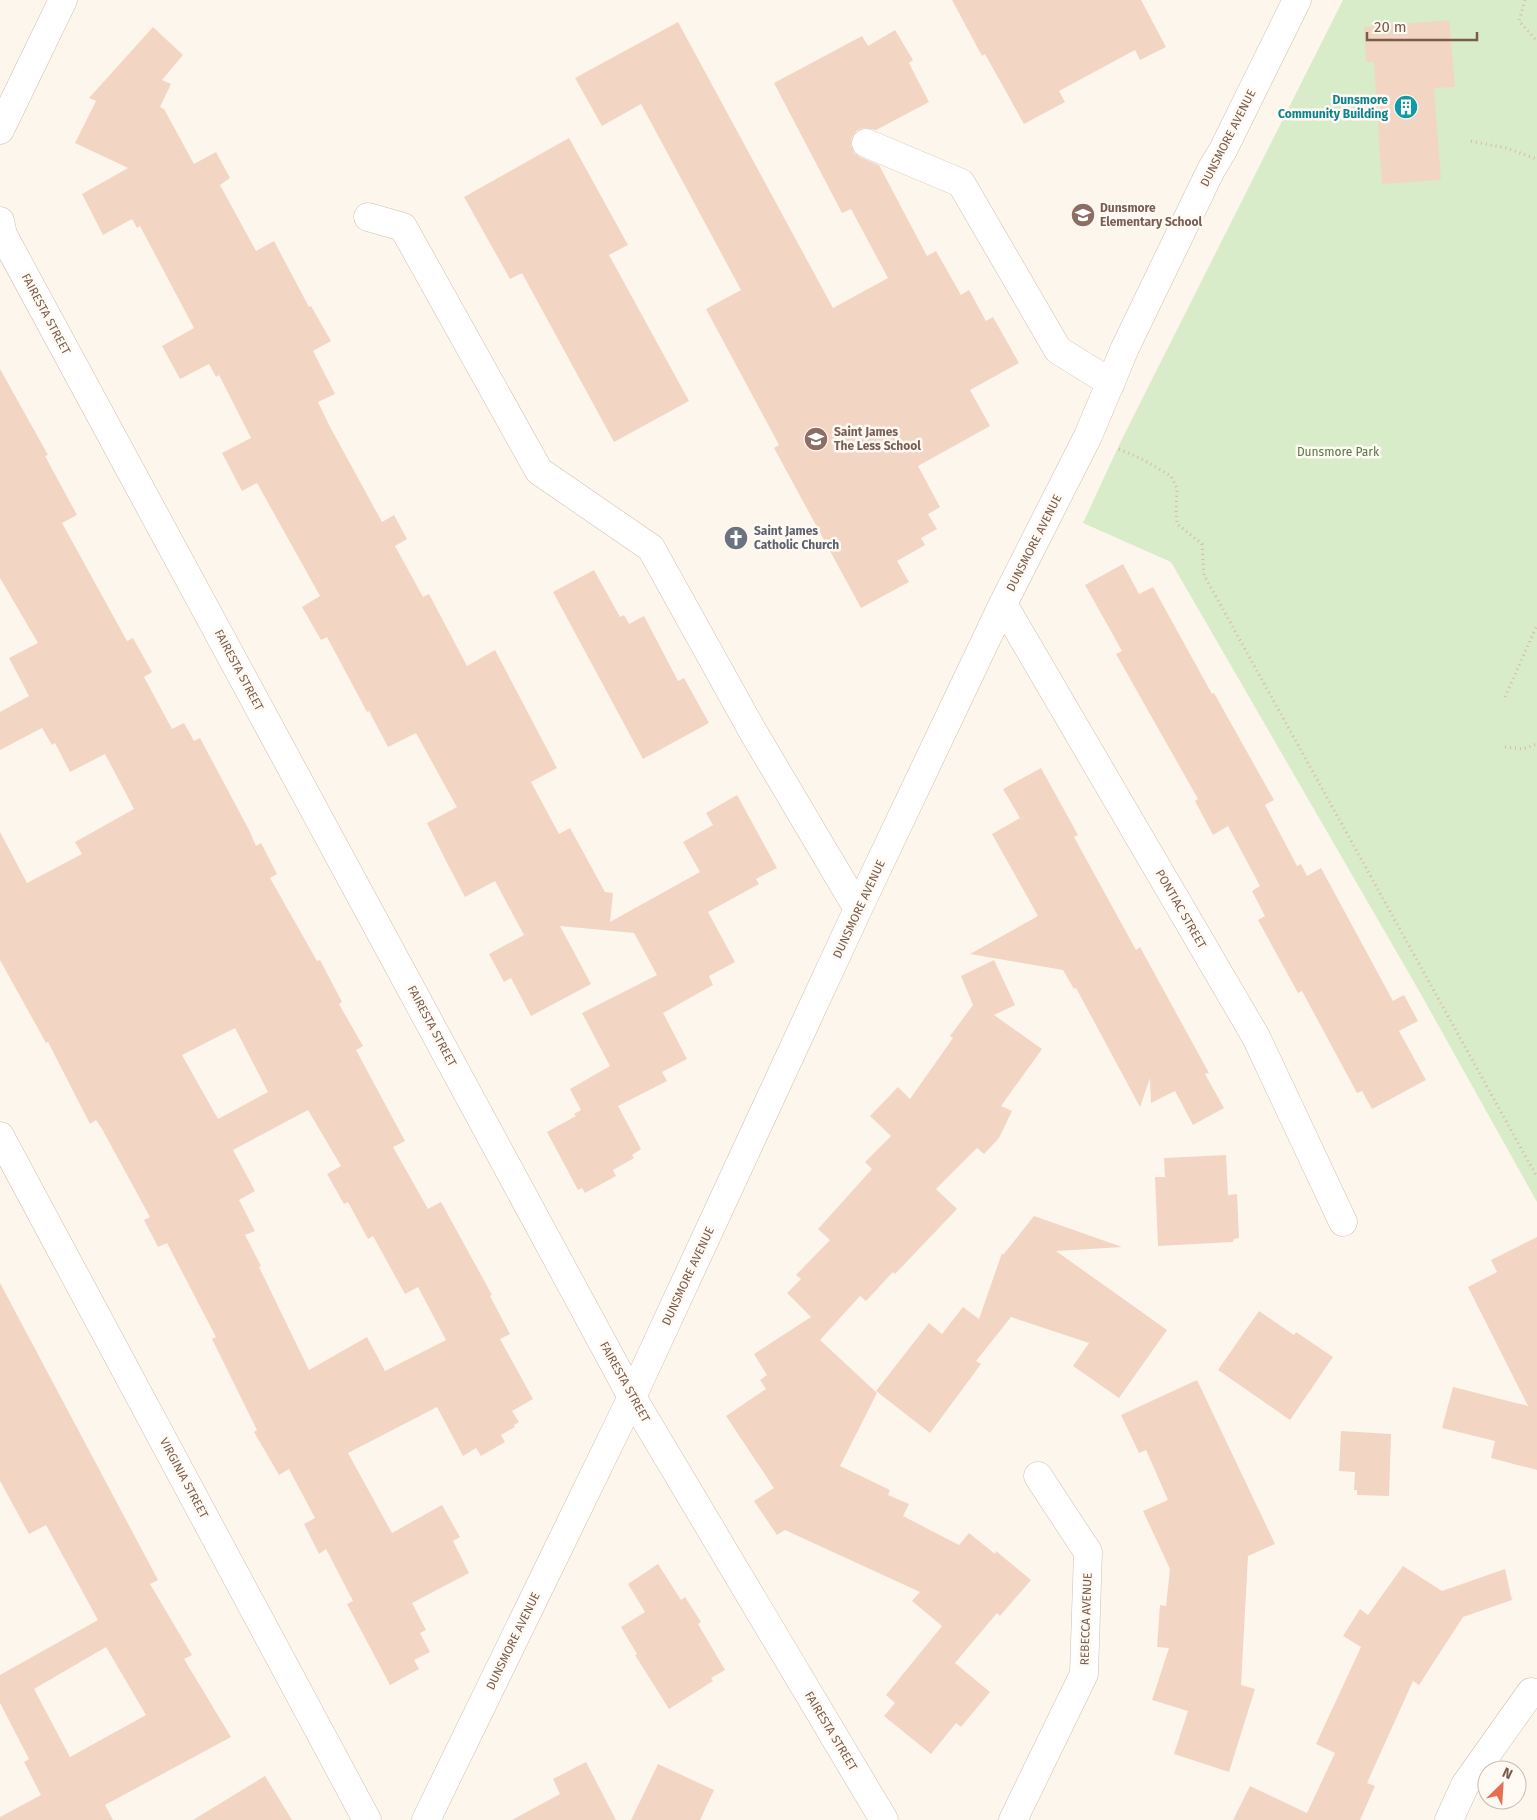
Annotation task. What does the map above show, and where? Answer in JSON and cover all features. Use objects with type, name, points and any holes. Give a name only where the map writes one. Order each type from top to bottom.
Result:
[{"type":"street","points":[[0,130],[62,0]]},
{"type":"street","name":"DUNSMORE AVENUE","points":[[426,1820],[632,1397],[858,909],[1003,604],[1088,436],[1125,348],[1211,170],[1297,0]]},
{"type":"street","points":[[866,143],[961,183],[1058,350],[1111,383]]},
{"type":"street","points":[[368,217],[403,226],[539,470],[651,548],[752,730],[858,909]]},
{"type":"street","name":"FAIRESTA STREET","points":[[0,221],[3,234],[632,1397],[884,1820]]},
{"type":"street","name":"PONTIAC STREET","points":[[1003,604],[1256,1038],[1343,1222]]},
{"type":"street","name":"VIRGINIA STREET","points":[[0,1136],[367,1820]]},
{"type":"street","name":"REBECCA AVENUE","points":[[1013,1820],[1084,1674],[1088,1552],[1038,1476]]},
{"type":"street","points":[[1448,1820],[1465,1785],[1531,1692]]},
{"type":"path","points":[[1525,0],[1519,21],[1537,41]]},
{"type":"path","points":[[1471,142],[1506,148],[1537,159]]},
{"type":"path","points":[[1088,436],[1140,458],[1171,476],[1178,488],[1177,524],[1202,544],[1204,574],[1537,1177]]},
{"type":"path","points":[[1505,697],[1537,625]]},
{"type":"path","points":[[1505,747],[1524,749],[1537,744]]},
{"type":"green space","name":"Dunsmore Park","points":[[1343,0],[1537,0],[1537,1202],[1418,989],[1171,562],[1083,523],[1121,441]]},
{"type":"building","points":[[952,0],[1141,0],[1166,47],[1140,60],[1135,50],[1059,91],[1065,102],[1024,124],[985,54],[982,56]]},
{"type":"building","name":"Dunsmore Community Building","points":[[1449,20],[1455,87],[1434,88],[1441,180],[1382,184],[1374,62],[1366,62],[1364,27]]},
{"type":"building","points":[[678,22],[833,308],[888,278],[851,209],[842,213],[774,83],[862,36],[868,46],[895,30],[913,60],[909,63],[929,102],[876,130],[865,128],[857,130],[852,137],[851,145],[854,153],[879,165],[927,256],[936,251],[961,295],[969,290],[986,321],[993,317],[1019,363],[970,390],[990,426],[918,466],[940,507],[928,514],[937,529],[921,538],[925,545],[897,561],[909,582],[861,608],[774,448],[779,445],[706,309],[741,290],[641,104],[602,126],[575,78]]},
{"type":"building","points":[[153,27],[183,55],[162,80],[171,84],[160,107],[164,109],[194,164],[216,152],[230,178],[220,185],[256,251],[274,241],[309,307],[311,306],[331,341],[313,351],[335,394],[318,402],[329,425],[382,522],[394,515],[407,539],[395,546],[423,597],[429,594],[467,666],[495,650],[557,768],[531,782],[559,834],[570,828],[605,892],[613,893],[610,922],[700,872],[683,842],[713,825],[706,813],[737,795],[777,868],[756,879],[759,884],[708,912],[735,962],[709,976],[713,985],[663,1013],[687,1059],[662,1072],[667,1081],[618,1106],[641,1149],[632,1155],[634,1158],[613,1170],[616,1176],[585,1193],[582,1188],[578,1190],[547,1132],[576,1116],[574,1114],[581,1110],[570,1089],[610,1066],[582,1013],[657,975],[634,933],[560,926],[591,984],[531,1016],[511,978],[504,982],[489,954],[524,935],[495,881],[465,897],[427,823],[457,807],[416,733],[388,747],[327,637],[321,640],[302,607],[320,596],[257,483],[242,491],[222,453],[251,438],[219,375],[216,377],[209,364],[180,379],[162,346],[194,328],[140,226],[137,228],[132,219],[103,235],[82,194],[128,168],[75,143],[96,101],[89,98]]},
{"type":"building","points":[[569,138],[628,245],[609,255],[689,401],[614,442],[522,273],[510,279],[464,197]]},
{"type":"building","points":[[0,369],[48,455],[45,456],[77,515],[62,523],[127,641],[133,638],[152,672],[144,677],[172,729],[184,723],[194,741],[200,738],[256,846],[261,843],[277,874],[270,878],[317,961],[320,960],[342,1002],[339,1004],[363,1046],[356,1050],[405,1141],[393,1147],[428,1209],[441,1202],[492,1295],[490,1296],[510,1334],[500,1339],[533,1399],[512,1411],[519,1422],[514,1425],[515,1427],[501,1435],[505,1442],[481,1456],[476,1448],[463,1456],[437,1407],[348,1453],[392,1533],[442,1505],[460,1537],[453,1541],[469,1573],[412,1603],[426,1630],[420,1633],[430,1652],[414,1660],[419,1669],[390,1685],[347,1604],[353,1601],[326,1549],[319,1554],[304,1524],[315,1518],[289,1469],[279,1475],[254,1432],[257,1430],[212,1339],[216,1337],[167,1243],[158,1247],[144,1220],[150,1217],[102,1129],[96,1120],[90,1124],[48,1042],[46,1043],[0,960],[0,832],[27,883],[82,854],[75,842],[134,809],[105,754],[70,772],[55,743],[52,745],[42,728],[0,750],[0,712],[29,696],[9,658],[38,643],[0,578]],"holes":[[[235,1028],[268,1092],[218,1119],[182,1055]],[[308,1110],[341,1166],[327,1174],[344,1204],[348,1202],[368,1239],[373,1236],[405,1294],[418,1287],[446,1340],[385,1371],[367,1337],[309,1370],[245,1235],[255,1231],[239,1200],[255,1191],[233,1150]]]},
{"type":"building","points":[[1123,564],[1139,594],[1153,587],[1212,694],[1214,693],[1274,800],[1265,805],[1297,866],[1301,864],[1307,876],[1321,868],[1393,1001],[1404,995],[1418,1021],[1399,1031],[1426,1080],[1372,1109],[1362,1091],[1357,1093],[1302,991],[1298,993],[1258,920],[1265,916],[1252,891],[1260,886],[1228,826],[1213,835],[1195,801],[1198,799],[1116,654],[1122,651],[1085,585]]},
{"type":"building","points":[[594,570],[620,617],[624,615],[629,624],[644,616],[678,681],[684,678],[709,723],[643,759],[553,592]]},
{"type":"building","points":[[1041,768],[1078,835],[1074,837],[1136,950],[1140,947],[1209,1073],[1205,1074],[1224,1108],[1193,1125],[1175,1091],[1151,1103],[1150,1078],[1140,1107],[1076,988],[1074,989],[1063,970],[970,954],[1038,916],[992,834],[1020,818],[1003,789]]},
{"type":"building","points":[[994,960],[1015,1005],[994,1015],[1042,1049],[1001,1106],[1012,1111],[999,1138],[984,1154],[977,1148],[936,1189],[957,1209],[895,1274],[893,1272],[866,1301],[860,1296],[820,1340],[877,1393],[840,1466],[890,1490],[888,1495],[909,1504],[903,1516],[959,1545],[969,1533],[995,1554],[996,1551],[1031,1580],[1000,1616],[997,1613],[955,1663],[990,1692],[961,1727],[956,1723],[931,1754],[884,1716],[895,1703],[886,1695],[942,1626],[912,1601],[920,1592],[785,1530],[777,1535],[754,1501],[774,1488],[726,1416],[766,1389],[760,1380],[767,1375],[754,1354],[811,1317],[787,1293],[801,1279],[796,1275],[830,1240],[818,1229],[872,1169],[865,1162],[891,1136],[870,1116],[898,1087],[910,1099],[953,1038],[950,1036],[973,1005],[961,976]]},
{"type":"building","points":[[1226,1155],[1228,1195],[1237,1194],[1239,1238],[1234,1239],[1233,1242],[1158,1246],[1155,1177],[1165,1177],[1164,1158]]},
{"type":"building","points":[[1034,1216],[1122,1247],[1056,1251],[1167,1330],[1119,1398],[1073,1366],[1089,1343],[1011,1317],[976,1361],[981,1364],[930,1433],[876,1391],[929,1323],[942,1334],[963,1307],[979,1319],[1002,1253],[1003,1255]]},
{"type":"building","points":[[1537,1237],[1537,1470],[1491,1458],[1495,1441],[1442,1428],[1453,1387],[1528,1406],[1468,1287],[1497,1272],[1491,1260]]},
{"type":"building","points":[[0,1283],[158,1580],[150,1584],[192,1655],[184,1659],[231,1737],[105,1805],[113,1820],[0,1820],[0,1817],[41,1795],[24,1762],[29,1759],[0,1703],[0,1675],[98,1620],[46,1525],[29,1534],[0,1481]],"holes":[[[106,1647],[146,1715],[70,1757],[34,1689]]]},
{"type":"building","points":[[1259,1311],[1294,1335],[1296,1332],[1333,1357],[1290,1420],[1218,1370]]},
{"type":"building","points":[[1197,1380],[1275,1544],[1248,1556],[1241,1685],[1255,1689],[1229,1772],[1174,1754],[1188,1711],[1152,1700],[1169,1648],[1157,1647],[1160,1605],[1166,1606],[1170,1569],[1143,1511],[1168,1500],[1146,1450],[1139,1453],[1121,1415]]},
{"type":"building","points":[[1341,1431],[1391,1434],[1389,1496],[1357,1495],[1357,1490],[1354,1490],[1355,1472],[1339,1471]]},
{"type":"building","points":[[658,1564],[681,1600],[685,1597],[701,1622],[698,1624],[725,1670],[711,1678],[713,1681],[669,1709],[635,1655],[637,1654],[621,1627],[645,1612],[628,1584]]},
{"type":"building","points":[[1403,1566],[1442,1591],[1505,1569],[1512,1600],[1463,1617],[1419,1685],[1413,1681],[1367,1783],[1375,1786],[1360,1820],[1233,1820],[1250,1786],[1307,1813],[1335,1753],[1316,1744],[1361,1647],[1343,1636],[1360,1609],[1368,1615]]},
{"type":"building","points":[[586,1762],[616,1820],[512,1820],[560,1794],[553,1779]]},
{"type":"building","points":[[658,1764],[714,1790],[700,1820],[631,1820]]},
{"type":"building","points":[[265,1776],[292,1820],[193,1820]]},
{"type":"place","name":"Dunsmore Community Building","points":[[1406,107]]},
{"type":"place","name":"Dunsmore Elementary School","points":[[1083,215]]},
{"type":"place","name":"Saint James The Less School","points":[[816,439]]},
{"type":"place","name":"Saint James Catholic Church","points":[[736,538]]}]
